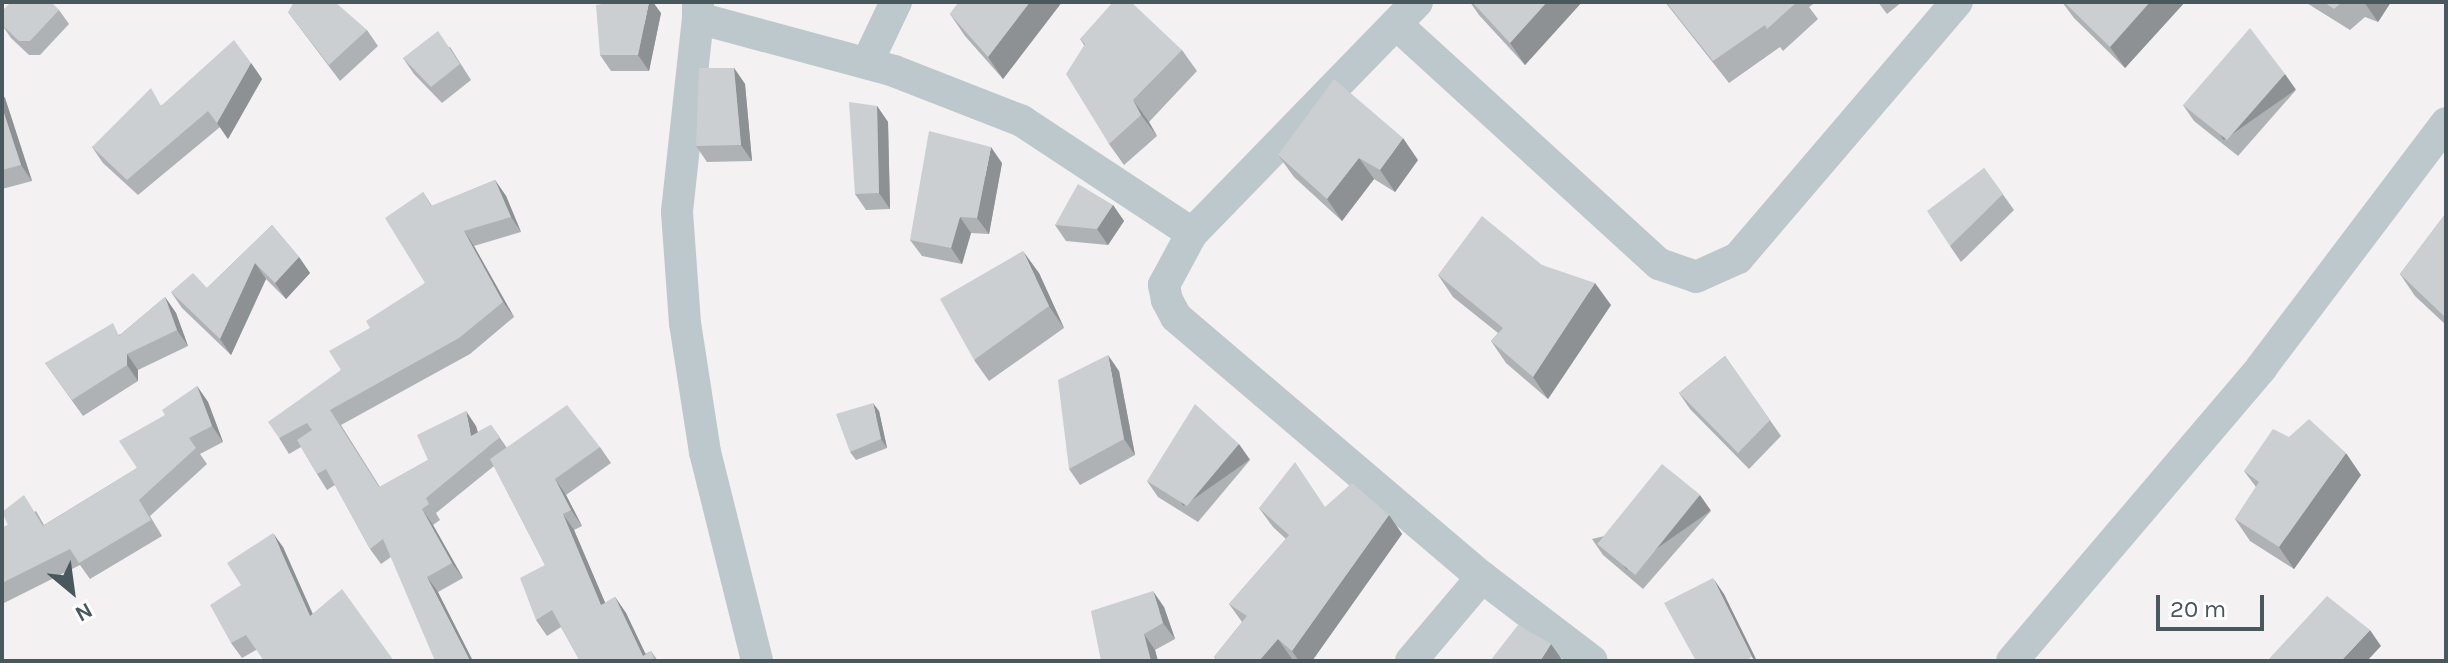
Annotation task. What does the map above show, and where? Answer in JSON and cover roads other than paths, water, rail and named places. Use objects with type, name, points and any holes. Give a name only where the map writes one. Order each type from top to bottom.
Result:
[{"type":"street","points":[[867,63],[896,2]]},
{"type":"street","points":[[1592,661],[1482,577],[1176,317],[1164,285],[1192,233],[1406,13],[1659,264],[1696,277],[1738,258],[1957,2]]},
{"type":"street","points":[[757,661],[705,452],[685,323],[677,212],[698,10],[867,63],[1022,121],[1192,233]]},
{"type":"street","points":[[2012,661],[2261,368],[2446,123]]},
{"type":"street","points":[[1411,661],[1482,577]]}]
